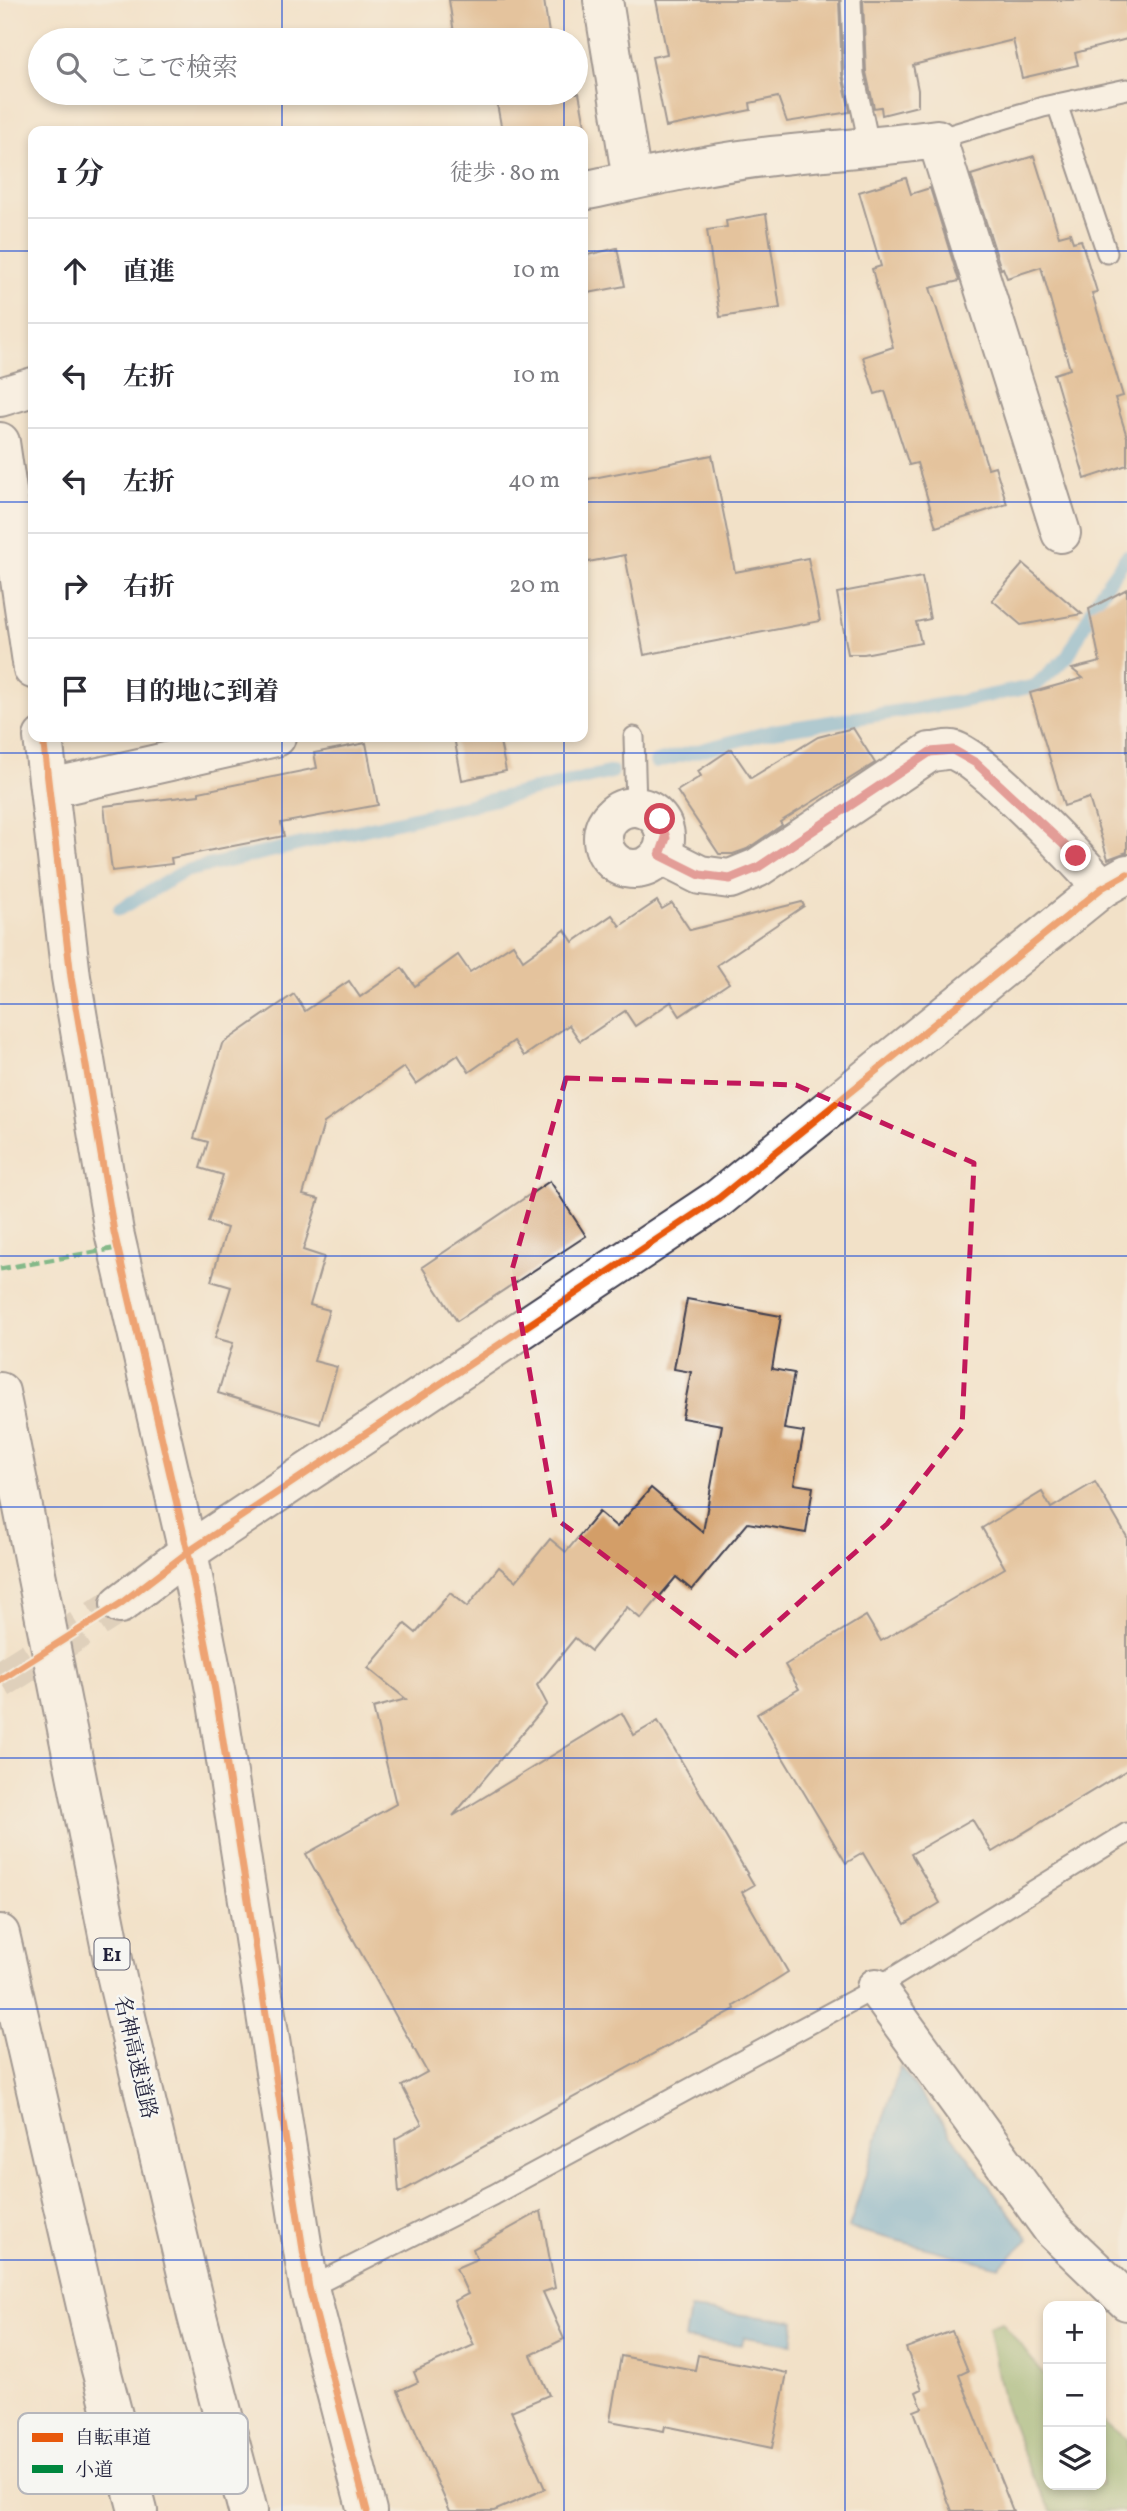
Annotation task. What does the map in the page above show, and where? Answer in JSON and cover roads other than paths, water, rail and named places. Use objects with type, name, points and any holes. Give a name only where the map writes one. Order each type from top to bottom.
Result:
[{"type":"main road","points":[[603,0],[632,180]]},
{"type":"main road","points":[[588,190],[771,156],[870,149],[937,139],[1061,533]]},
{"type":"main road","points":[[0,397],[28,389]]},
{"type":"main road","points":[[0,442],[26,562],[28,592]]},
{"type":"main road","points":[[44,742],[71,978],[114,1232],[188,1552],[215,1690],[309,2288],[367,2511]]},
{"type":"main road","points":[[51,788],[253,742]]},
{"type":"main road","points":[[120,1604],[188,1552],[719,1198],[1114,881],[1076,856],[976,763],[953,750],[930,752],[757,868],[730,879],[700,875],[660,855]]},
{"type":"main road","points":[[636,806],[653,812],[660,819],[666,838],[660,855],[646,867],[627,869],[618,865],[606,852],[603,843],[605,824],[618,810],[636,806]]},
{"type":"main road","name":"名神高速道路","points":[[0,1392],[115,1970],[222,2413]]},
{"type":"main road","points":[[0,1934],[112,2413]]},
{"type":"main road","points":[[876,1988],[1052,2230],[1127,2301]]},
{"type":"main road","points":[[134,2494],[138,2511]]},
{"type":"main road","name":"名神高速道路","points":[[244,2494],[248,2511]]},
{"type":"lane","points":[[851,0],[854,74],[870,149]]},
{"type":"lane","points":[[937,139],[1057,104],[1127,89]]},
{"type":"lane","points":[[1057,104],[1107,253]]},
{"type":"lane","points":[[634,737],[636,806]]},
{"type":"lane","points":[[309,2288],[493,2195],[876,1988],[1127,1833]]},
{"type":"water","points":[[900,2066],[1029,2239],[999,2267],[849,2228]]},
{"type":"water","points":[[690,2309],[795,2321],[792,2344],[744,2337],[742,2345],[685,2339]]},
{"type":"waterway","points":[[656,762],[773,731],[958,702],[1035,686],[1068,656],[1102,591],[1127,556]]},
{"type":"waterway","points":[[120,909],[185,871],[612,772]]},
{"type":"tunnel","points":[[0,1680],[120,1604]]}]
